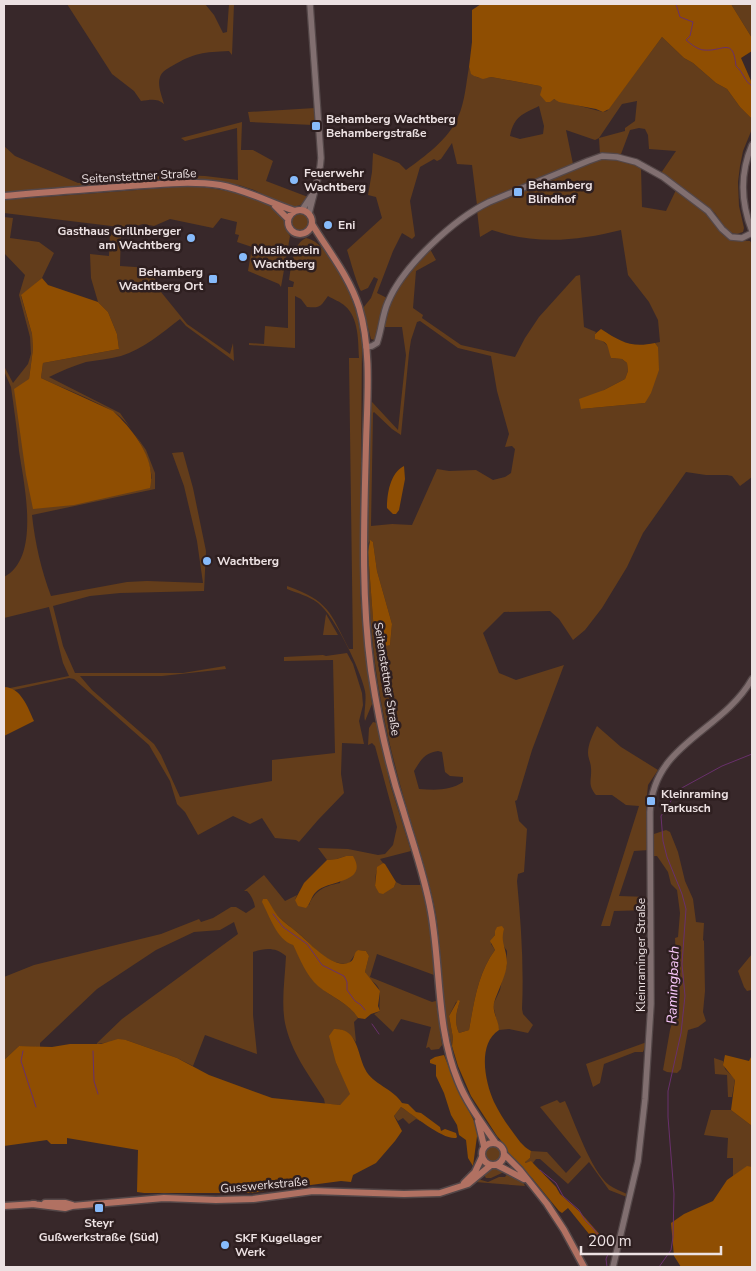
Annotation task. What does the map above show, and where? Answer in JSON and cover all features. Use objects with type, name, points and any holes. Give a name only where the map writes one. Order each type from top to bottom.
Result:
[{"type":"main road","name":"Seitenstettner Straße","points":[[4,196],[186,183],[220,185],[249,193],[273,204],[298,210]]},
{"type":"main road","name":"Seitenstettner Straße","points":[[273,204],[288,219]]},
{"type":"main road","points":[[298,210],[310,214],[312,224],[307,232],[300,234],[290,228],[288,219],[298,210]]},
{"type":"main road","name":"Seitenstettner Straße","points":[[312,224],[352,288],[363,323],[366,347],[364,564],[366,615],[372,672],[390,766],[423,874],[431,908],[436,940],[443,1024],[448,1049],[458,1082],[475,1113],[496,1142]]},
{"type":"main road","name":"Seitenstettner Straße","points":[[307,232],[326,246]]},
{"type":"main road","name":"Seitenstettner Straße","points":[[475,1113],[482,1131],[484,1146]]},
{"type":"main road","points":[[531,1184],[494,1165],[487,1164],[482,1157],[484,1146],[496,1142],[502,1147],[505,1155],[531,1184],[564,1230],[584,1267]]},
{"type":"main road","points":[[494,1165],[501,1162],[505,1155]]},
{"type":"main road","name":"Gusswerkstraße","points":[[457,1188],[475,1172],[482,1157]]},
{"type":"main road","name":"Gusswerkstraße","points":[[4,1206],[65,1203],[72,1206],[164,1198],[253,1200],[314,1191],[429,1194],[446,1192],[472,1182],[494,1165]]},
{"type":"street","points":[[310,4],[321,148],[319,174],[313,193],[310,214]]},
{"type":"street","points":[[366,347],[377,343],[388,301],[402,277],[430,246],[461,219],[489,202],[597,158],[617,156],[645,166],[663,177],[708,211],[727,234],[736,238],[752,232],[743,196],[744,172],[752,145]]},
{"type":"street","points":[[298,210],[313,193]]},
{"type":"street","name":"Kleinraminger Straße","points":[[613,1267],[640,1144],[650,1028],[650,812],[655,784],[661,770],[670,758],[735,704],[752,679]]},
{"type":"shaded area","points":[[67,4],[205,4],[214,15],[223,33],[227,32],[229,4],[234,4],[232,55],[229,51],[206,53],[180,62],[165,70],[160,77],[159,87],[164,104],[156,100],[141,101],[134,91],[112,74]]},
{"type":"shaded area","points":[[481,4],[731,4],[752,38],[752,51],[741,58],[752,83],[752,119],[740,107],[727,89],[716,83],[693,63],[684,58],[662,37],[609,109],[603,112],[559,102],[554,99],[546,102],[540,95],[542,88],[540,86],[491,77],[483,79],[474,76],[471,74],[469,67],[472,42],[472,10]]},
{"type":"shaded area","points":[[731,4],[752,4],[752,38]]},
{"type":"shaded area","points":[[662,37],[684,58],[693,63],[716,83],[727,89],[740,107],[752,119],[752,129],[743,151],[738,182],[743,232],[737,234],[728,232],[715,213],[661,173],[676,151],[649,149],[648,135],[645,129],[630,130],[621,154],[600,154],[599,138],[595,140],[566,130],[573,164],[477,205],[472,165],[457,164],[452,143],[441,159],[437,161],[434,159],[420,167],[410,201],[415,236],[412,239],[402,233],[393,251],[377,293],[387,298],[375,340],[371,339],[363,308],[371,298],[378,279],[374,277],[368,288],[361,291],[347,250],[382,218],[376,197],[368,195],[373,153],[399,163],[406,170],[435,147],[449,133],[458,117],[464,99],[469,67],[472,74],[477,77],[491,77],[540,86],[553,99],[603,112],[607,111]],"holes":[[[637,101],[635,121],[625,128],[625,131],[599,138],[622,104]],[[539,106],[544,126],[543,134],[520,139],[510,136],[514,124],[520,116]]]},
{"type":"shaded area","points":[[315,108],[316,115],[313,125],[250,122],[248,112]]},
{"type":"shaded area","points":[[242,122],[241,150],[253,150],[273,161],[266,181],[308,197],[303,204],[291,208],[239,185],[197,179],[163,179],[4,192],[4,146],[15,156],[78,183],[175,175],[238,180],[237,128],[185,141],[181,138]]},
{"type":"shaded area","points":[[613,158],[641,168],[642,207],[666,211],[676,190],[707,213],[722,234],[731,240],[750,241],[752,244],[752,477],[740,486],[732,476],[686,472],[643,533],[627,567],[602,608],[585,630],[573,640],[559,619],[550,611],[504,612],[483,633],[499,673],[516,680],[564,665],[532,750],[517,800],[515,801],[519,821],[527,829],[524,872],[518,874],[517,881],[522,945],[522,1009],[523,1014],[533,1025],[528,1033],[509,1029],[499,1030],[493,1005],[500,990],[507,966],[507,951],[503,945],[502,936],[495,935],[491,944],[495,950],[484,968],[475,998],[469,1030],[459,1033],[457,1029],[456,1017],[460,1001],[456,1002],[449,1016],[453,1038],[452,1046],[445,1010],[439,936],[433,900],[389,742],[375,662],[368,580],[368,552],[373,619],[390,645],[392,624],[377,571],[373,542],[370,541],[368,543],[370,402],[398,430],[406,355],[402,327],[383,327],[390,302],[403,279],[430,249],[436,260],[416,271],[413,308],[423,315],[422,318],[461,345],[515,357],[539,317],[576,276],[580,275],[584,327],[596,332],[595,334],[609,347],[611,358],[622,359],[627,363],[628,371],[625,379],[604,390],[581,409],[645,403],[658,347],[655,343],[660,342],[658,320],[649,302],[628,275],[621,230],[589,237],[556,240],[524,238],[492,230],[480,237],[477,210],[600,159]],"holes":[[[420,321],[458,348],[491,356],[497,391],[509,434],[505,447],[512,446],[515,449],[511,473],[505,477],[493,480],[476,470],[449,471],[437,469],[412,525],[371,526],[373,413],[401,435],[411,340],[417,322]],[[438,751],[442,752],[445,772],[450,776],[463,777],[463,782],[437,790],[419,789],[414,771],[426,755]]]},
{"type":"shaded area","points":[[190,186],[224,190],[248,196],[270,206],[281,214],[290,236],[281,287],[279,284],[248,271],[252,247],[237,242],[239,235],[235,234],[237,222],[221,218],[213,228],[170,219],[154,226],[143,224],[128,228],[4,213],[4,200]]},
{"type":"shaded area","points":[[300,213],[306,216],[309,222],[306,228],[300,231],[294,228],[291,222],[294,216]]},
{"type":"shaded area","points":[[4,217],[13,218],[10,238],[39,242],[54,253],[42,278],[21,296],[32,334],[33,349],[29,379],[152,479],[148,460],[134,432],[146,450],[155,473],[155,489],[32,515],[39,556],[51,596],[127,582],[203,583],[197,541],[184,486],[172,453],[183,452],[193,488],[206,551],[204,591],[120,593],[90,596],[53,606],[63,646],[75,673],[183,673],[225,666],[226,669],[162,676],[80,676],[92,690],[154,744],[180,797],[272,781],[272,760],[335,753],[333,660],[284,661],[284,657],[326,656],[347,653],[353,664],[362,693],[363,705],[359,721],[364,744],[342,743],[341,774],[344,793],[299,842],[275,838],[262,818],[250,824],[233,816],[198,835],[185,812],[177,804],[170,781],[149,745],[74,679],[69,678],[14,690],[10,688],[69,676],[63,663],[49,607],[4,618],[4,577],[15,567],[23,554],[27,519],[11,387],[4,371],[4,366],[13,383],[28,364],[31,354],[30,337],[19,295],[25,275],[4,253]]},
{"type":"shaded area","points":[[110,230],[121,231],[120,266],[150,268],[161,292],[187,324],[230,354],[233,343],[234,361],[186,326],[180,319],[152,340],[129,353],[86,362],[49,377],[120,413],[132,430],[112,411],[41,378],[43,363],[119,349],[117,334],[108,312],[98,302],[91,278],[90,254],[109,256]]},
{"type":"shaded area","points":[[306,238],[323,248],[338,270],[357,315],[362,342],[360,588],[362,622],[372,704],[365,721],[365,691],[363,682],[353,658],[332,619],[318,603],[287,589],[287,586],[301,591],[327,609],[349,649],[353,649],[349,358],[359,358],[355,323],[350,311],[345,306],[328,296],[320,306],[307,307],[301,299],[295,296],[295,348],[249,345],[249,343],[264,344],[265,326],[288,328],[288,287],[293,287],[294,282],[289,280],[292,263],[295,250]]},
{"type":"shaded area","points":[[42,278],[48,285],[98,302],[108,312],[117,334],[119,349],[43,363],[41,378],[113,411],[121,419],[135,436],[147,456],[150,466],[150,488],[74,505],[33,509],[26,475],[14,389],[29,379],[33,349],[32,334],[21,295]]},
{"type":"shaded area","points":[[601,329],[626,343],[639,345],[655,343],[658,347],[659,370],[651,393],[645,403],[581,409],[579,399],[604,390],[625,379],[628,371],[627,363],[622,359],[611,358],[606,343],[595,339],[595,334]]},
{"type":"shaded area","points":[[404,466],[405,479],[399,510],[396,514],[393,514],[387,508],[389,490],[395,474]]},
{"type":"shaded area","points":[[370,540],[373,542],[377,571],[392,624],[390,645],[381,647],[377,645],[373,619],[368,552]]},
{"type":"shaded area","points":[[326,614],[338,635],[323,635]]},
{"type":"shaded area","points":[[4,687],[15,690],[19,694],[34,721],[4,736]]},
{"type":"shaded area","points":[[373,722],[377,723],[390,784],[411,851],[380,859],[383,863],[377,870],[375,887],[394,887],[396,882],[402,885],[421,885],[430,924],[434,975],[377,954],[370,977],[432,1002],[436,1001],[442,1045],[439,1049],[431,1050],[429,1047],[426,1048],[431,1027],[401,1019],[393,1032],[374,1014],[380,1011],[380,993],[378,987],[365,972],[369,956],[366,951],[358,950],[349,963],[334,962],[320,954],[281,919],[263,899],[313,979],[322,989],[354,1012],[358,1018],[354,1022],[356,1042],[346,1032],[334,1029],[336,1063],[351,1094],[340,1105],[325,1104],[324,1099],[301,1063],[292,1044],[285,1023],[283,1007],[286,956],[274,950],[266,949],[253,952],[253,1015],[257,1054],[205,1035],[193,1066],[177,1058],[126,1040],[96,1044],[122,1019],[238,934],[234,922],[220,930],[194,932],[156,950],[97,989],[40,1043],[40,1047],[19,1046],[4,1060],[4,977],[34,965],[161,934],[199,919],[201,922],[213,918],[231,907],[236,907],[246,913],[255,907],[250,894],[244,891],[264,875],[285,901],[297,895],[295,900],[309,905],[321,889],[340,883],[346,856],[327,860],[318,848],[348,849],[378,855],[385,854],[393,845],[397,827],[375,746],[372,743],[368,745],[369,728]]},
{"type":"shaded area","points":[[597,726],[621,747],[658,770],[648,785],[646,805],[649,850],[634,851],[619,896],[649,897],[648,910],[614,911],[610,926],[601,926],[639,806],[626,805],[612,795],[596,795],[593,791],[588,753]]},
{"type":"shaded area","points":[[666,830],[670,832],[678,852],[685,881],[693,899],[696,922],[704,923],[705,991],[703,1012],[706,1021],[698,1027],[688,1030],[681,1069],[677,1073],[663,1070],[670,1030],[678,1003],[675,938],[678,937],[680,913],[677,890],[671,884],[668,872],[657,856],[653,856],[654,834]]},
{"type":"shaded area","points":[[353,856],[357,865],[356,871],[352,876],[317,891],[306,908],[298,906],[295,900],[304,883],[327,860]]},
{"type":"shaded area","points":[[383,863],[396,882],[394,887],[383,894],[379,893],[375,886],[377,867]]},
{"type":"shaded area","points":[[263,899],[267,899],[283,921],[329,959],[344,964],[352,961],[358,950],[366,951],[369,956],[365,972],[380,991],[378,1006],[380,1011],[371,1014],[365,1019],[358,1018],[345,1004],[318,986],[307,972],[293,945],[278,933],[262,902]]},
{"type":"shaded area","points":[[502,926],[504,929],[503,942],[507,963],[494,1003],[499,1030],[492,1036],[485,1054],[486,1074],[491,1094],[507,1124],[520,1142],[531,1151],[530,1158],[525,1162],[531,1161],[556,1187],[560,1194],[579,1211],[601,1236],[598,1238],[596,1235],[589,1234],[568,1208],[562,1213],[559,1211],[532,1178],[511,1159],[504,1144],[471,1096],[458,1066],[452,1046],[453,1038],[449,1016],[458,1000],[460,1001],[456,1017],[457,1029],[459,1033],[469,1030],[475,998],[484,968],[495,950],[490,941],[495,935],[497,927]]},
{"type":"shaded area","points":[[752,954],[751,990],[747,991],[738,971]]},
{"type":"shaded area","points":[[334,1029],[342,1030],[352,1037],[365,1069],[373,1079],[394,1094],[402,1103],[408,1104],[416,1112],[421,1113],[440,1127],[441,1131],[445,1129],[456,1133],[457,1137],[450,1138],[436,1131],[401,1107],[394,1116],[402,1131],[376,1163],[353,1175],[351,1182],[341,1181],[250,1193],[137,1192],[138,1150],[67,1138],[67,1144],[51,1144],[47,1140],[4,1146],[4,1060],[19,1046],[52,1047],[70,1044],[101,1044],[118,1039],[126,1040],[177,1058],[209,1075],[272,1098],[340,1105],[350,1094],[336,1063],[329,1036]]},
{"type":"shaded area","points":[[647,1042],[643,1052],[635,1052],[604,1064],[600,1083],[593,1087],[586,1064]]},
{"type":"shaded area","points":[[444,1055],[456,1085],[478,1129],[473,1166],[468,1158],[466,1140],[459,1135],[457,1125],[451,1115],[436,1076],[436,1065],[430,1063],[430,1060],[435,1057]]},
{"type":"shaded area","points":[[725,1055],[749,1061],[752,1055],[752,1126],[731,1110],[735,1080],[723,1065]]},
{"type":"shaded area","points":[[714,1058],[723,1061],[725,1069],[735,1079],[732,1097],[728,1097],[727,1075],[715,1074]]},
{"type":"shaded area","points":[[557,1100],[560,1103],[565,1101],[590,1158],[602,1178],[609,1185],[627,1194],[627,1197],[609,1190],[589,1162],[568,1184],[540,1159],[536,1159],[532,1164],[526,1163],[525,1161],[530,1158],[531,1151],[547,1152],[566,1173],[581,1157],[540,1107]]},
{"type":"shaded area","points":[[401,1107],[421,1121],[416,1119],[409,1124],[403,1118],[398,1121],[394,1116]]},
{"type":"shaded area","points":[[711,1110],[731,1110],[752,1126],[752,1167],[747,1167],[733,1177],[733,1158],[727,1158],[728,1138],[704,1135]]},
{"type":"shaded area","points":[[490,1146],[496,1146],[501,1151],[499,1160],[490,1162],[485,1157],[485,1151]]},
{"type":"shaded area","points":[[747,1166],[752,1167],[752,1267],[681,1267],[674,1256],[671,1223],[684,1214],[713,1201],[727,1180]]},
{"type":"shaded area","points":[[496,1167],[517,1176],[525,1186],[475,1182],[478,1179],[488,1182],[499,1177],[505,1177],[508,1173],[504,1172],[491,1178],[486,1178],[484,1175],[486,1172]]},
{"type":"waterway","points":[[676,4],[680,17],[693,22],[690,36],[686,40],[702,50],[730,48],[735,57],[736,66],[752,86]]},
{"type":"waterway","name":"Ramingbach","points":[[659,1267],[671,1250],[673,1237],[674,1194],[668,1117],[668,1091],[681,1033],[685,996],[682,964],[686,909],[667,857],[663,841],[661,816],[678,790],[722,766],[752,754]]},
{"type":"waterway","points":[[273,914],[283,927],[307,944],[322,965],[344,976],[347,982],[347,990],[365,1010]]},
{"type":"waterway","points":[[372,1024],[379,1034]]},
{"type":"waterway","points":[[23,1051],[21,1061],[36,1107]]},
{"type":"waterway","points":[[93,1051],[94,1081],[98,1094]]},
{"type":"waterway","points":[[540,1170],[556,1183],[563,1196],[579,1210],[602,1240]]},
{"type":"waterway","points":[[607,1267],[606,1259],[608,1254]]},
{"type":"place","name":"Behamberg Wachtberg Behambergstraße","points":[[316,126]]},
{"type":"place","name":"Feuerwehr Wachtberg","points":[[294,180]]},
{"type":"place","name":"Behamberg Blindhof","points":[[518,192]]},
{"type":"place","name":"Eni","points":[[328,225]]},
{"type":"place","name":"Gasthaus Grillnberger am Wachtberg","points":[[191,238]]},
{"type":"place","name":"Musikverein Wachtberg","points":[[243,257]]},
{"type":"place","name":"Behamberg Wachtberg Ort","points":[[213,279]]},
{"type":"place","name":"Wachtberg","points":[[207,561]]},
{"type":"place","name":"Kleinraming Tarkusch","points":[[651,801]]},
{"type":"place","name":"Steyr Gußwerkstraße (Süd)","points":[[99,1208]]},
{"type":"place","name":"SKF Kugellager Werk","points":[[225,1245]]}]
